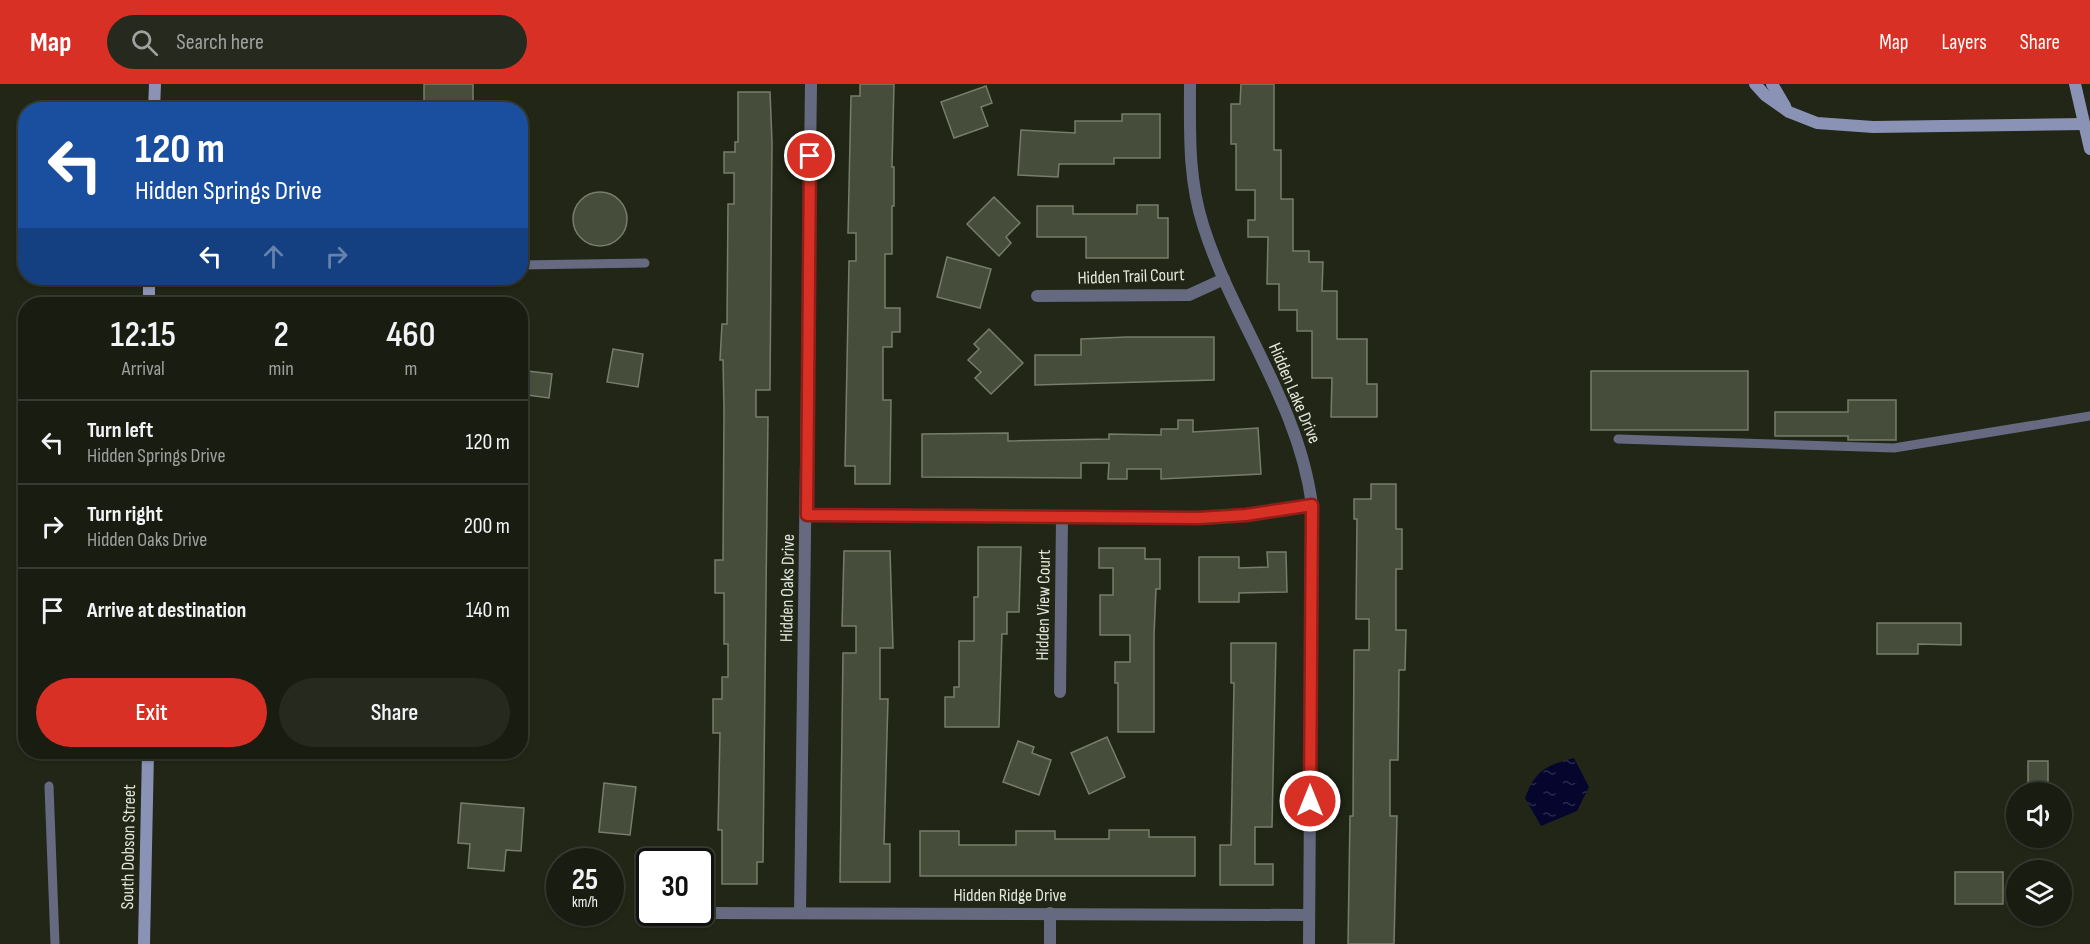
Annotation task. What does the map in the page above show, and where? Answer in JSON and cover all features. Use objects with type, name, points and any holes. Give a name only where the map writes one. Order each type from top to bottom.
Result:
[{"type":"main road","points":[[154,102],[155,84]]},
{"type":"main road","points":[[1755,84],[1765,95],[1789,112],[1817,123],[1874,127],[2084,124]]},
{"type":"main road","points":[[1772,84],[1789,112]]},
{"type":"main road","points":[[2075,84],[2090,149]]},
{"type":"main road","name":"South Dobson Street","points":[[144,944],[148,759]]},
{"type":"street","name":"Hidden Oaks Drive","points":[[800,913],[811,84]]},
{"type":"street","name":"Hidden Lake Drive","points":[[1190,84],[1192,184],[1203,225],[1224,279],[1294,426],[1308,471],[1312,505],[1309,944]]},
{"type":"street","name":"Hidden Trail Court","points":[[1037,296],[1166,297],[1189,295],[1224,279]]},
{"type":"street","points":[[807,515],[1199,518],[1246,515],[1312,505]]},
{"type":"street","name":"Hidden View Court","points":[[1060,692],[1062,518]]},
{"type":"street","name":"Hidden Ridge Drive","points":[[714,913],[1309,915]]},
{"type":"street","points":[[1050,913],[1050,944]]},
{"type":"lane","points":[[528,265],[645,264]]},
{"type":"lane","points":[[1618,439],[1894,448],[2090,416]]},
{"type":"lane","points":[[49,786],[55,944]]},
{"type":"water","points":[[1574,758],[1589,787],[1577,811],[1541,826],[1525,798],[1529,788],[1543,770]]},
{"type":"building","points":[[424,84],[473,84],[473,102],[424,102]]},
{"type":"building","points":[[860,84],[894,84],[892,167],[894,167],[894,206],[892,206],[892,254],[885,254],[885,308],[900,308],[900,332],[892,332],[892,347],[883,347],[883,400],[891,400],[890,484],[855,484],[855,466],[845,466],[849,261],[856,261],[856,233],[848,233],[851,96],[860,96]]},
{"type":"building","points":[[1241,84],[1274,84],[1274,150],[1281,150],[1281,199],[1293,199],[1293,251],[1309,251],[1309,262],[1323,262],[1322,291],[1337,291],[1337,339],[1367,339],[1367,384],[1377,384],[1377,417],[1331,417],[1332,378],[1312,378],[1312,331],[1297,331],[1297,310],[1279,310],[1279,284],[1267,284],[1268,237],[1248,237],[1248,220],[1255,220],[1255,190],[1236,190],[1236,144],[1231,144],[1231,104],[1240,104]]},
{"type":"building","points":[[986,86],[992,103],[981,107],[988,126],[954,138],[941,102]]},
{"type":"building","points":[[738,92],[770,92],[772,142],[770,390],[756,390],[756,417],[768,417],[763,862],[757,862],[757,884],[722,884],[722,830],[718,830],[720,733],[713,733],[713,699],[722,699],[722,677],[728,677],[728,644],[724,644],[724,593],[715,593],[715,560],[723,560],[724,411],[723,360],[720,360],[722,324],[727,324],[728,204],[734,204],[734,173],[724,173],[724,152],[735,152],[735,142],[738,142]]},
{"type":"building","points":[[1122,114],[1160,114],[1160,158],[1114,158],[1114,164],[1059,164],[1058,177],[1018,175],[1021,130],[1075,133],[1075,121],[1122,121]]},
{"type":"building","points":[[595,192],[605,192],[615,196],[623,204],[627,219],[623,234],[615,242],[605,246],[595,246],[585,242],[577,234],[573,224],[573,214],[577,204],[585,196]]},
{"type":"building","points":[[994,197],[1020,223],[1006,237],[1011,243],[999,256],[967,224]]},
{"type":"building","points":[[1137,205],[1158,205],[1158,218],[1168,218],[1168,258],[1086,258],[1086,237],[1037,237],[1037,206],[1073,206],[1073,214],[1137,214]]},
{"type":"building","points":[[947,257],[991,269],[980,308],[937,297]]},
{"type":"building","points":[[989,329],[1023,363],[991,394],[975,378],[981,372],[968,360],[979,349],[974,344]]},
{"type":"building","points":[[1214,337],[1214,380],[1035,385],[1035,355],[1081,355],[1081,339]]},
{"type":"building","points":[[613,349],[643,354],[638,387],[607,382]]},
{"type":"building","points":[[528,371],[552,374],[549,398],[528,395]]},
{"type":"building","points":[[1591,371],[1748,371],[1748,430],[1591,430]]},
{"type":"building","points":[[1848,400],[1896,400],[1896,440],[1848,440],[1848,436],[1775,436],[1775,412],[1848,412]]},
{"type":"building","points":[[1178,420],[1193,420],[1193,432],[1258,428],[1261,474],[1161,479],[1161,469],[1127,469],[1127,479],[1108,479],[1109,463],[1081,463],[1081,478],[922,477],[922,434],[1008,433],[1008,441],[1109,439],[1109,434],[1161,435],[1161,429],[1178,429]]},
{"type":"building","points":[[1371,484],[1396,484],[1396,529],[1402,529],[1402,569],[1396,569],[1396,630],[1406,630],[1405,670],[1399,670],[1398,760],[1390,760],[1390,816],[1397,816],[1394,944],[1348,944],[1350,816],[1353,816],[1354,650],[1369,650],[1369,619],[1356,619],[1357,519],[1354,519],[1354,499],[1371,499]]},
{"type":"building","points":[[978,547],[1021,547],[1019,612],[1007,612],[1007,634],[1002,634],[999,727],[945,727],[945,697],[954,697],[954,687],[959,687],[959,641],[974,641],[974,597],[978,597]]},
{"type":"building","points":[[1099,548],[1145,548],[1145,559],[1160,559],[1160,589],[1156,589],[1154,635],[1154,732],[1118,732],[1118,683],[1115,683],[1115,662],[1130,662],[1130,635],[1100,635],[1100,595],[1113,595],[1113,568],[1099,568]]},
{"type":"building","points":[[844,551],[890,551],[893,648],[880,648],[880,699],[888,699],[884,844],[890,844],[890,882],[840,882],[843,653],[856,653],[856,626],[842,626]]},
{"type":"building","points":[[1267,552],[1286,552],[1287,592],[1239,593],[1239,602],[1199,602],[1199,557],[1239,557],[1239,568],[1268,567]]},
{"type":"building","points":[[1877,623],[1961,623],[1961,645],[1918,644],[1918,654],[1877,654]]},
{"type":"building","points":[[1231,643],[1276,643],[1272,827],[1255,827],[1255,864],[1273,864],[1273,885],[1220,885],[1220,845],[1231,845],[1234,683],[1231,683]]},
{"type":"building","points":[[1107,737],[1125,777],[1089,794],[1071,753]]},
{"type":"building","points":[[1018,741],[1034,747],[1032,753],[1051,760],[1039,795],[1003,782]]},
{"type":"building","points":[[2028,761],[2048,761],[2048,782],[2028,782]]},
{"type":"building","points":[[604,783],[636,787],[630,835],[599,832]]},
{"type":"building","points":[[461,803],[524,808],[521,851],[506,850],[504,871],[468,868],[470,844],[458,843]]},
{"type":"building","points":[[1109,830],[1149,830],[1149,837],[1195,837],[1195,876],[920,876],[920,831],[959,831],[959,845],[1016,845],[1016,831],[1055,831],[1055,839],[1109,839]]},
{"type":"building","points":[[1955,872],[2003,872],[2003,904],[1955,904]]},
{"type":"route","points":[[810,156],[807,515],[1199,518],[1246,515],[1312,505],[1310,801]]}]
